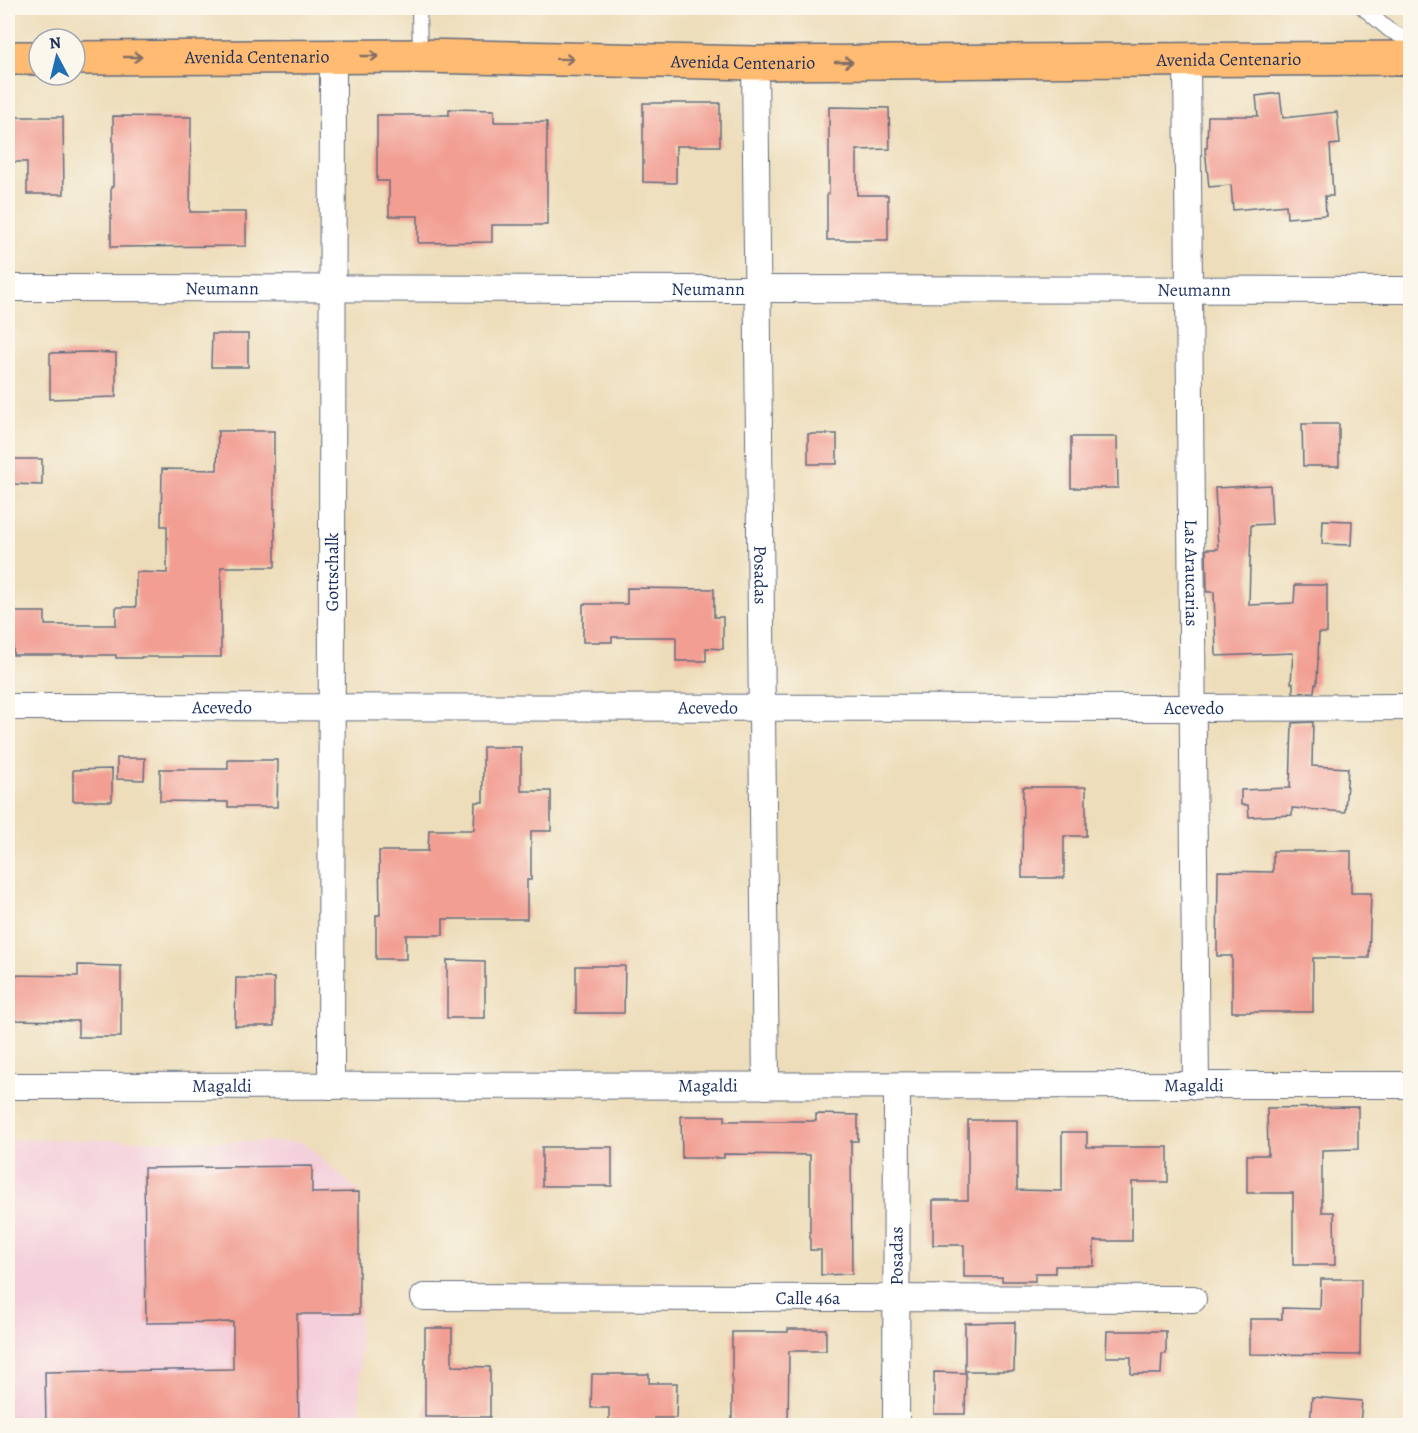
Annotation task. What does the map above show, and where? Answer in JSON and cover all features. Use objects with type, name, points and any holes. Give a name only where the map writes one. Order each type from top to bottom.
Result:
[{"type":"main road","name":"Avenida Centenario","points":[[87,58],[420,56],[756,63],[1410,58]]},
{"type":"main road","points":[[8,58],[27,58]]},
{"type":"street","name":"Gottschalk","points":[[331,1086],[333,56]]},
{"type":"street","name":"Las Araucarias","points":[[1187,60],[1196,1086]]},
{"type":"street","name":"Posadas","points":[[756,63],[766,1086]]},
{"type":"street","name":"Neumann","points":[[8,288],[1410,290]]},
{"type":"street","name":"Acevedo","points":[[8,707],[1410,707]]},
{"type":"street","name":"Magaldi","points":[[8,1086],[1410,1085]]},
{"type":"street","name":"Posadas","points":[[896,1425],[897,1086]]},
{"type":"street","name":"Calle 46a","points":[[423,1297],[1193,1299]]},
{"type":"lane","points":[[419,8],[420,56]]},
{"type":"lane","points":[[1363,8],[1389,30],[1410,41]]},
{"type":"shaded area","points":[[8,1139],[303,1142],[359,1192],[360,1425],[8,1426]]},
{"type":"building","points":[[1280,93],[1283,118],[1337,112],[1340,144],[1330,145],[1333,196],[1325,196],[1326,215],[1287,218],[1286,205],[1233,210],[1231,185],[1209,187],[1205,148],[1207,148],[1208,116],[1258,116],[1256,96]]},
{"type":"building","points":[[643,103],[720,103],[720,146],[676,146],[676,183],[643,182]]},
{"type":"building","points":[[829,107],[889,108],[890,149],[857,150],[857,195],[888,195],[888,240],[827,240]]},
{"type":"building","points":[[449,109],[494,110],[494,122],[547,122],[547,225],[492,225],[492,242],[418,243],[418,216],[389,216],[389,181],[377,181],[377,115],[449,115]]},
{"type":"building","points":[[113,116],[191,117],[190,212],[246,212],[246,246],[111,247]]},
{"type":"building","points":[[12,117],[63,117],[64,194],[27,194],[27,162],[12,162]]},
{"type":"building","points":[[212,334],[248,334],[248,367],[211,367]]},
{"type":"building","points":[[50,353],[116,353],[116,397],[50,399]]},
{"type":"building","points":[[1302,424],[1339,424],[1339,466],[1303,466]]},
{"type":"building","points":[[218,431],[274,431],[275,567],[221,567],[221,657],[116,658],[116,655],[13,655],[14,612],[45,612],[45,625],[116,625],[116,607],[136,607],[136,572],[167,573],[167,526],[161,526],[162,469],[217,470]]},
{"type":"building","points":[[808,434],[837,434],[837,464],[808,464]]},
{"type":"building","points":[[1071,437],[1117,437],[1118,488],[1071,488]]},
{"type":"building","points":[[11,459],[42,459],[42,485],[11,484]]},
{"type":"building","points":[[1270,485],[1272,524],[1251,525],[1249,605],[1294,603],[1295,585],[1327,585],[1327,633],[1319,633],[1317,684],[1315,684],[1314,692],[1293,693],[1293,683],[1291,683],[1293,653],[1216,656],[1214,592],[1207,592],[1206,549],[1218,549],[1215,488]]},
{"type":"building","points":[[1323,520],[1352,521],[1351,545],[1322,544]]},
{"type":"building","points":[[627,588],[714,589],[714,617],[723,617],[723,649],[706,648],[706,661],[676,661],[676,637],[612,637],[612,642],[583,642],[583,604],[627,604]]},
{"type":"building","points":[[1313,722],[1312,766],[1348,768],[1345,812],[1292,808],[1292,815],[1249,817],[1248,805],[1241,805],[1241,790],[1290,788],[1292,723]]},
{"type":"building","points":[[483,747],[521,747],[521,791],[551,791],[551,831],[531,831],[531,880],[527,880],[527,919],[443,919],[443,935],[406,935],[406,959],[376,959],[376,915],[380,915],[379,851],[428,851],[429,830],[474,830],[475,802],[483,802]]},
{"type":"building","points":[[117,758],[145,758],[144,780],[117,779]]},
{"type":"building","points":[[228,760],[278,760],[277,807],[228,807],[228,802],[160,801],[160,769],[228,769]]},
{"type":"building","points":[[112,769],[112,801],[73,801],[73,770]]},
{"type":"building","points":[[1023,787],[1086,787],[1086,836],[1064,836],[1064,878],[1022,878]]},
{"type":"building","points":[[1273,851],[1351,851],[1351,893],[1371,893],[1369,958],[1313,958],[1313,1012],[1232,1012],[1232,956],[1217,956],[1218,871],[1273,872]]},
{"type":"building","points":[[447,960],[485,961],[485,1018],[447,1018]]},
{"type":"building","points":[[78,965],[121,966],[121,1037],[78,1037],[78,1021],[8,1020],[9,975],[78,976]]},
{"type":"building","points":[[576,966],[625,966],[624,1013],[576,1013]]},
{"type":"building","points":[[236,978],[274,978],[274,1026],[235,1026]]},
{"type":"building","points":[[1358,1107],[1358,1149],[1322,1150],[1322,1212],[1334,1212],[1335,1265],[1293,1265],[1293,1193],[1247,1193],[1247,1155],[1268,1155],[1267,1108]]},
{"type":"building","points":[[816,1114],[858,1115],[858,1141],[851,1141],[852,1274],[821,1275],[821,1250],[810,1250],[810,1155],[724,1154],[724,1158],[682,1158],[681,1116],[725,1116],[725,1121],[816,1121]]},
{"type":"building","points":[[968,1120],[1017,1120],[1017,1190],[1062,1191],[1062,1132],[1087,1132],[1087,1147],[1168,1147],[1168,1182],[1132,1182],[1132,1241],[1094,1241],[1094,1266],[1055,1266],[1055,1273],[1035,1273],[1035,1281],[1002,1281],[1002,1277],[964,1277],[964,1245],[933,1245],[933,1200],[968,1200]]},
{"type":"building","points":[[542,1147],[612,1147],[612,1186],[542,1186]]},
{"type":"building","points":[[312,1166],[312,1193],[359,1192],[359,1314],[297,1314],[299,1425],[46,1425],[45,1372],[233,1369],[233,1322],[146,1323],[144,1168]]},
{"type":"building","points":[[1321,1279],[1361,1279],[1360,1355],[1250,1354],[1250,1319],[1282,1319],[1282,1308],[1320,1309]]},
{"type":"building","points":[[1015,1322],[1014,1371],[965,1371],[965,1323]]},
{"type":"building","points":[[425,1328],[452,1328],[452,1366],[490,1367],[490,1417],[425,1417]]},
{"type":"building","points":[[788,1329],[826,1329],[826,1351],[789,1351],[788,1425],[732,1425],[732,1332],[788,1332]]},
{"type":"building","points":[[1107,1331],[1166,1331],[1166,1354],[1162,1354],[1161,1374],[1131,1374],[1131,1357],[1106,1357]]},
{"type":"building","points":[[934,1372],[966,1373],[965,1414],[934,1414]]},
{"type":"building","points":[[592,1374],[649,1374],[649,1383],[677,1383],[676,1418],[654,1418],[654,1425],[609,1425],[609,1408],[591,1408]]},
{"type":"building","points":[[1312,1397],[1362,1401],[1360,1425],[1310,1425]]}]
